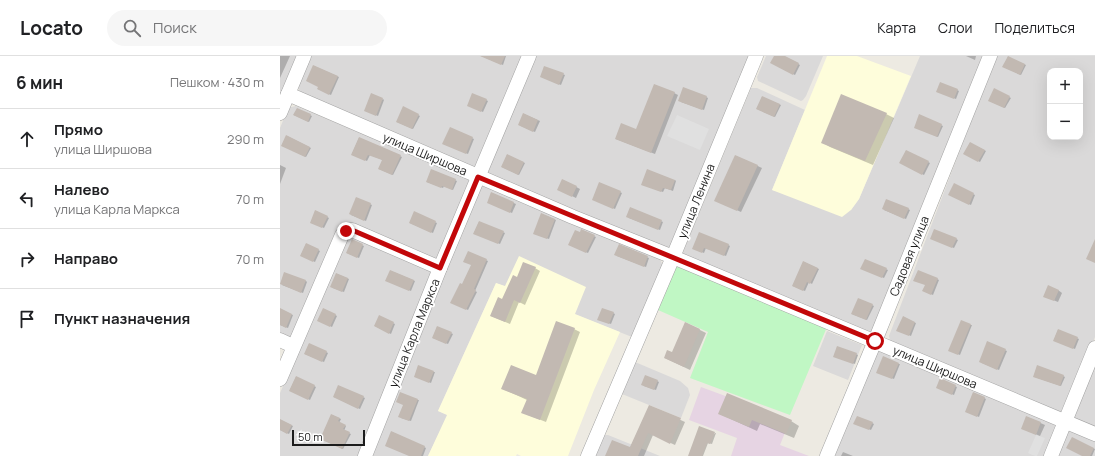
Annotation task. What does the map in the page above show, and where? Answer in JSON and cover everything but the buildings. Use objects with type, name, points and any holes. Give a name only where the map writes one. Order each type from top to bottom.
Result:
[{"type":"street","points":[[280,113],[304,56]]},
{"type":"street","name":"улица Карла Маркса","points":[[365,456],[440,268],[529,56]]},
{"type":"street","name":"улица Ленина","points":[[588,456],[673,257],[756,56]]},
{"type":"street","name":"Садовая улица","points":[[827,456],[990,56]]},
{"type":"street","name":"улица Ширшова","points":[[288,94],[478,177],[875,341],[1095,434]]},
{"type":"street","points":[[280,379],[342,236],[346,231],[352,230],[440,268]]},
{"type":"street","points":[[280,340],[293,346]]},
{"type":"street","points":[[1051,456],[1095,348]]},
{"type":"shaded area","points":[[280,56],[300,56],[280,102]]},
{"type":"shaded area","points":[[310,56],[524,56],[478,170],[304,97],[299,90],[298,83]]},
{"type":"shaded area","points":[[533,56],[751,56],[671,247],[668,249],[487,174],[487,168]]},
{"type":"shaded area","points":[[766,56],[823,56],[803,100],[801,101],[758,81],[757,77]]},
{"type":"shaded area","points":[[827,56],[857,56],[911,76],[859,199],[851,210],[842,217],[772,190]]},
{"type":"shaded area","points":[[920,56],[986,56],[872,333],[683,255],[751,88],[757,88],[805,110],[772,190],[851,210],[859,199]]},
{"type":"shaded area","points":[[996,56],[1095,56],[1095,337],[1067,407],[1060,413],[892,343],[889,336]]},
{"type":"shaded area","points":[[296,106],[473,180],[438,263],[353,228],[291,343],[280,338],[280,128],[287,111],[291,107]]},
{"type":"shaded area","points":[[677,115],[709,129],[700,150],[667,136]]},
{"type":"shaded area","points":[[483,185],[660,259],[663,266],[632,337],[496,283],[438,411],[448,415],[428,456],[369,456],[478,187]]},
{"type":"shaded area","points":[[354,236],[435,270],[360,456],[280,456],[280,393],[346,241],[349,237]]},
{"type":"shaded area","points":[[519,256],[586,287],[575,314],[620,332],[594,390],[568,456],[521,456],[517,454],[516,456],[428,456],[447,415],[438,411],[496,283],[505,286]]},
{"type":"shaded area","points":[[827,331],[862,345],[848,380],[813,366]]},
{"type":"shaded area","points":[[879,350],[1055,424],[1056,426],[1045,456],[832,456],[875,354]]},
{"type":"shaded area","points":[[635,362],[680,381],[688,388],[690,395],[681,418],[622,394]]},
{"type":"shaded area","points":[[1095,364],[1095,431],[1074,421],[1073,416]]},
{"type":"shaded area","points":[[701,387],[790,420],[780,445],[809,456],[731,456],[737,438],[689,420]]},
{"type":"shaded area","points":[[1070,429],[1095,437],[1095,456],[1057,456]]},
{"type":"shaded area","points":[[605,435],[660,456],[594,456],[602,437]]},
{"type":"shaded area","points":[[1036,435],[1045,438],[1037,456],[1035,456],[1028,453]]},
{"type":"green space","points":[[676,266],[827,327],[790,415],[690,378],[708,332],[658,310]]},
{"type":"route","points":[[346,231],[352,230],[440,268],[478,177],[875,341]]}]
